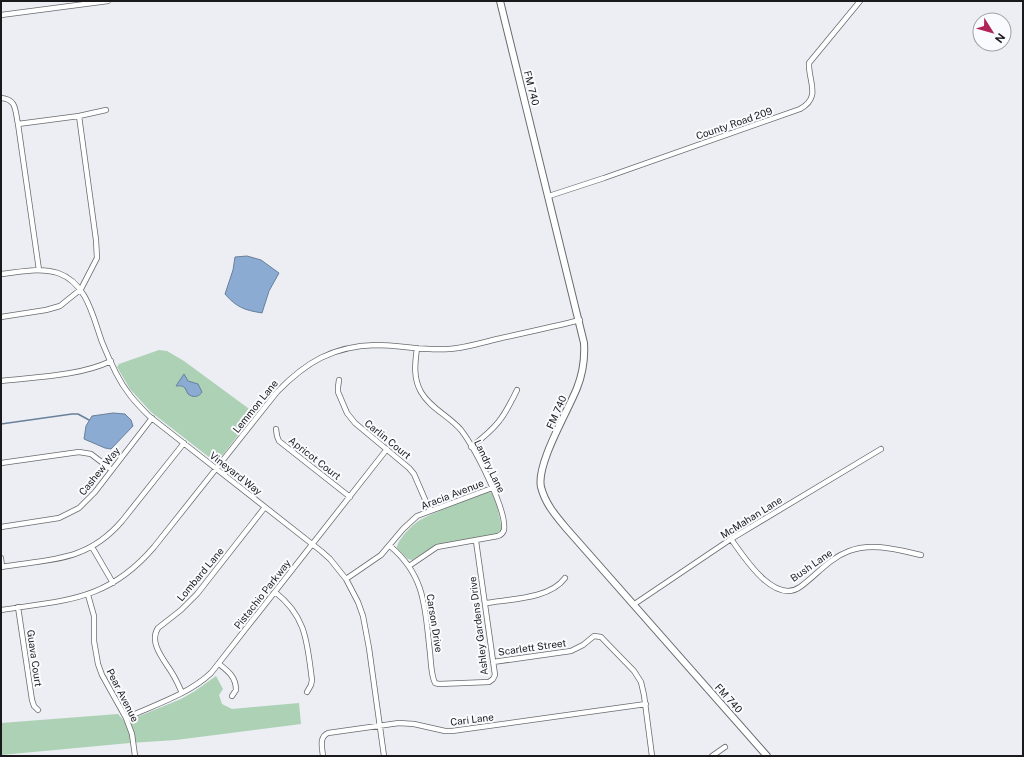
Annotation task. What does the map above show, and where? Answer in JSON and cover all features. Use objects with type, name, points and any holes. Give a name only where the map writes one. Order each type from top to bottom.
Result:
[{"type":"main road","name":"FM 740","points":[[500,1],[580,320],[584,343],[585,357],[582,375],[545,459],[540,479],[541,486],[554,514],[632,605],[767,756]]},
{"type":"street","points":[[1,15],[75,3],[108,1]]},
{"type":"street","name":"County Road 209","points":[[549,196],[806,106],[809,102],[813,88],[809,63],[860,1]]},
{"type":"street","points":[[1,98],[9,99],[14,104],[39,270]]},
{"type":"street","points":[[18,124],[78,116],[106,110]]},
{"type":"street","points":[[1,317],[46,310],[60,306],[81,290],[97,258],[96,240],[78,116]]},
{"type":"street","name":"Vineyard Way","points":[[1,274],[48,270],[60,273],[72,280],[81,290],[89,304],[103,344],[130,397],[152,418],[330,559],[346,579],[358,602],[366,629],[384,756]]},
{"type":"street","name":"Lemmon Lane","points":[[1,610],[73,599],[88,595],[113,583],[132,570],[144,560],[277,392],[294,374],[315,360],[331,353],[353,347],[376,345],[448,349],[580,320]]},
{"type":"street","name":"Landry Lane","points":[[409,566],[438,547],[498,536],[503,532],[502,516],[481,463],[455,424],[433,406],[422,394],[418,386],[415,373],[417,348]]},
{"type":"street","points":[[1,381],[77,372],[100,366],[111,361]]},
{"type":"street","name":"Carlin Court","points":[[340,380],[338,392],[350,418],[360,428],[404,463],[414,474],[430,511]]},
{"type":"street","points":[[471,447],[498,424],[506,413],[517,390]]},
{"type":"street","name":"Cashew Way","points":[[1,527],[52,520],[65,516],[85,503],[152,418]]},
{"type":"street","name":"Apricot Court","points":[[276,429],[277,436],[280,441],[350,497]]},
{"type":"street","points":[[1,558],[2,567],[61,558],[76,554],[92,547],[106,538],[120,524],[184,443]]},
{"type":"street","name":"McMahan Lane","points":[[632,605],[731,540],[881,448]]},
{"type":"street","name":"Pistachio Parkway","points":[[126,718],[182,693],[201,682],[219,664],[387,449]]},
{"type":"street","points":[[1,463],[79,452],[91,454],[112,470]]},
{"type":"street","name":"Aracia Avenue","points":[[346,579],[376,559],[390,546],[403,529],[413,520],[430,511],[492,488]]},
{"type":"street","name":"Lombard Lane","points":[[182,693],[157,647],[155,637],[156,632],[158,628],[181,610],[197,594],[265,507]]},
{"type":"street","name":"Bush Lane","points":[[731,540],[750,565],[769,585],[788,591],[798,588],[826,564],[849,551],[870,547],[889,548],[921,555]]},
{"type":"street","name":"Ashley Gardens Drive","points":[[464,683],[492,681],[495,675],[476,541]]},
{"type":"street","name":"Carson Drive","points":[[390,546],[409,566],[418,583],[422,597],[434,682],[439,684],[464,683]]},
{"type":"street","points":[[92,547],[113,583]]},
{"type":"street","points":[[486,603],[544,593],[560,584],[565,578]]},
{"type":"street","points":[[275,592],[283,598],[293,610],[304,632],[312,680],[307,692]]},
{"type":"street","name":"Pear Avenue","points":[[88,595],[94,616],[94,641],[99,667],[126,718],[132,734],[135,756]]},
{"type":"street","name":"Guava Court","points":[[18,607],[32,700],[34,706],[38,710]]},
{"type":"street","name":"Scarlett Street","points":[[493,662],[571,651],[583,645],[594,636],[605,639],[638,676],[646,704],[652,756]]},
{"type":"street","points":[[219,664],[230,673],[235,681],[236,690],[232,696]]},
{"type":"street","name":"Cari Lane","points":[[323,756],[322,740],[325,734],[380,725],[407,723],[437,730],[452,731],[646,704]]},
{"type":"street","points":[[712,756],[725,747]]},
{"type":"green space","points":[[159,350],[167,351],[184,361],[252,411],[252,417],[218,461],[214,461],[151,412],[130,389],[117,367],[119,364]]},
{"type":"green space","points":[[489,492],[492,493],[497,506],[502,529],[499,534],[436,545],[412,560],[408,559],[397,548],[402,537],[420,520],[436,512]]},
{"type":"green space","points":[[216,676],[223,689],[219,695],[222,704],[232,709],[299,703],[301,724],[176,740],[1,755],[1,723],[118,714],[125,722],[181,699]]},
{"type":"water","points":[[247,256],[261,260],[279,273],[269,291],[262,313],[242,308],[225,294],[233,270],[235,257]]},
{"type":"water","points":[[184,374],[188,381],[198,384],[202,392],[199,395],[192,396],[188,394],[184,387],[176,386]]},
{"type":"water","points":[[113,413],[125,414],[131,420],[133,426],[111,449],[84,439],[86,426],[92,416]]},
{"type":"waterway","points":[[1,424],[72,414],[78,414],[89,420]]}]
